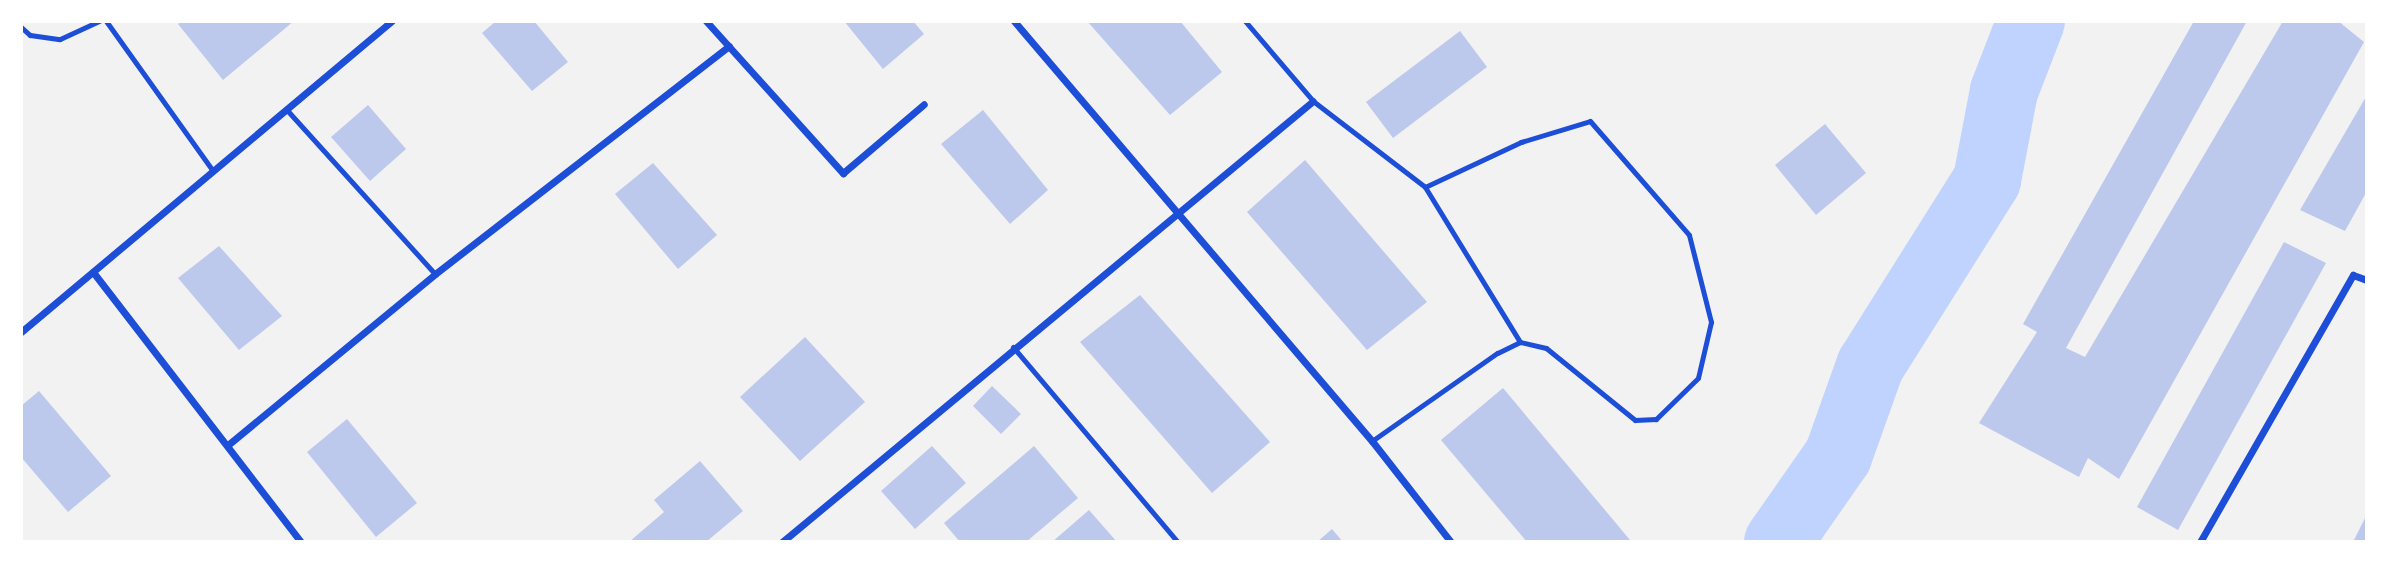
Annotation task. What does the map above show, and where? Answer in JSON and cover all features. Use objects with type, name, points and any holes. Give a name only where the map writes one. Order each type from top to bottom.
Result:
[{"type":"street","points":[[21,332],[392,21]]},
{"type":"street","points":[[706,21],[843,173],[924,104]]},
{"type":"street","points":[[1014,21],[1372,441],[1451,542]]},
{"type":"street","points":[[229,444],[435,274],[729,46]]},
{"type":"street","points":[[782,542],[1175,212],[1313,101]]},
{"type":"street","points":[[93,272],[229,444],[301,542]]},
{"type":"street","points":[[2200,542],[2353,275],[2367,280]]},
{"type":"lane","points":[[21,27],[30,35],[60,39],[99,21]]},
{"type":"lane","points":[[106,21],[213,171]]},
{"type":"lane","points":[[1245,21],[1313,101],[1425,187],[1520,342]]},
{"type":"lane","points":[[286,109],[435,274]]},
{"type":"lane","points":[[1372,441],[1497,353],[1520,342],[1546,348],[1635,420],[1656,419],[1698,378],[1711,322],[1689,235],[1590,121],[1521,142],[1425,187]]},
{"type":"lane","points":[[1013,347],[1178,542]]},
{"type":"building","points":[[181,21],[294,21],[223,80],[178,24]]},
{"type":"building","points":[[496,21],[534,21],[568,62],[532,91],[482,33]]},
{"type":"building","points":[[844,21],[913,21],[924,34],[883,69]]},
{"type":"building","points":[[1087,21],[1180,21],[1222,72],[1170,115]]},
{"type":"building","points":[[2194,21],[2247,21],[2066,348],[2085,357],[2283,21],[2338,21],[2364,42],[2119,479],[2088,458],[2079,477],[1979,423],[2037,332],[2023,324]]},
{"type":"building","points":[[1460,31],[1487,67],[1393,138],[1366,102]]},
{"type":"building","points":[[2367,95],[2367,191],[2345,231],[2300,210]]},
{"type":"building","points":[[368,105],[406,149],[370,181],[331,137]]},
{"type":"building","points":[[983,110],[1048,190],[1010,224],[941,144]]},
{"type":"building","points":[[1825,124],[1866,173],[1816,215],[1775,165]]},
{"type":"building","points":[[1305,160],[1427,302],[1367,350],[1247,212]]},
{"type":"building","points":[[653,163],[717,235],[678,269],[615,194]]},
{"type":"building","points":[[2284,242],[2326,263],[2178,530],[2137,507]]},
{"type":"building","points":[[219,246],[282,316],[239,350],[178,278]]},
{"type":"building","points":[[1140,295],[1270,442],[1212,493],[1080,342]]},
{"type":"building","points":[[805,337],[865,402],[800,461],[740,397]]},
{"type":"building","points":[[992,386],[1021,414],[1001,434],[973,406]]},
{"type":"building","points":[[1503,388],[1630,540],[1527,542],[1441,440]]},
{"type":"building","points":[[39,391],[111,476],[68,512],[21,457],[21,406]]},
{"type":"building","points":[[347,419],[417,503],[376,537],[307,452]]},
{"type":"building","points":[[932,446],[966,483],[915,529],[881,491]]},
{"type":"building","points":[[1034,446],[1078,498],[1026,542],[960,542],[944,523]]},
{"type":"building","points":[[700,461],[743,511],[706,542],[629,542],[664,512],[654,500]]},
{"type":"building","points":[[1089,510],[1117,542],[1052,542]]},
{"type":"building","points":[[2367,514],[2367,542],[2353,542]]},
{"type":"building","points":[[1332,529],[1343,542],[1317,542]]},
{"type":"waterway","points":[[1778,542],[1838,456],[1870,366],[1987,180],[2004,91],[2031,21]]}]
